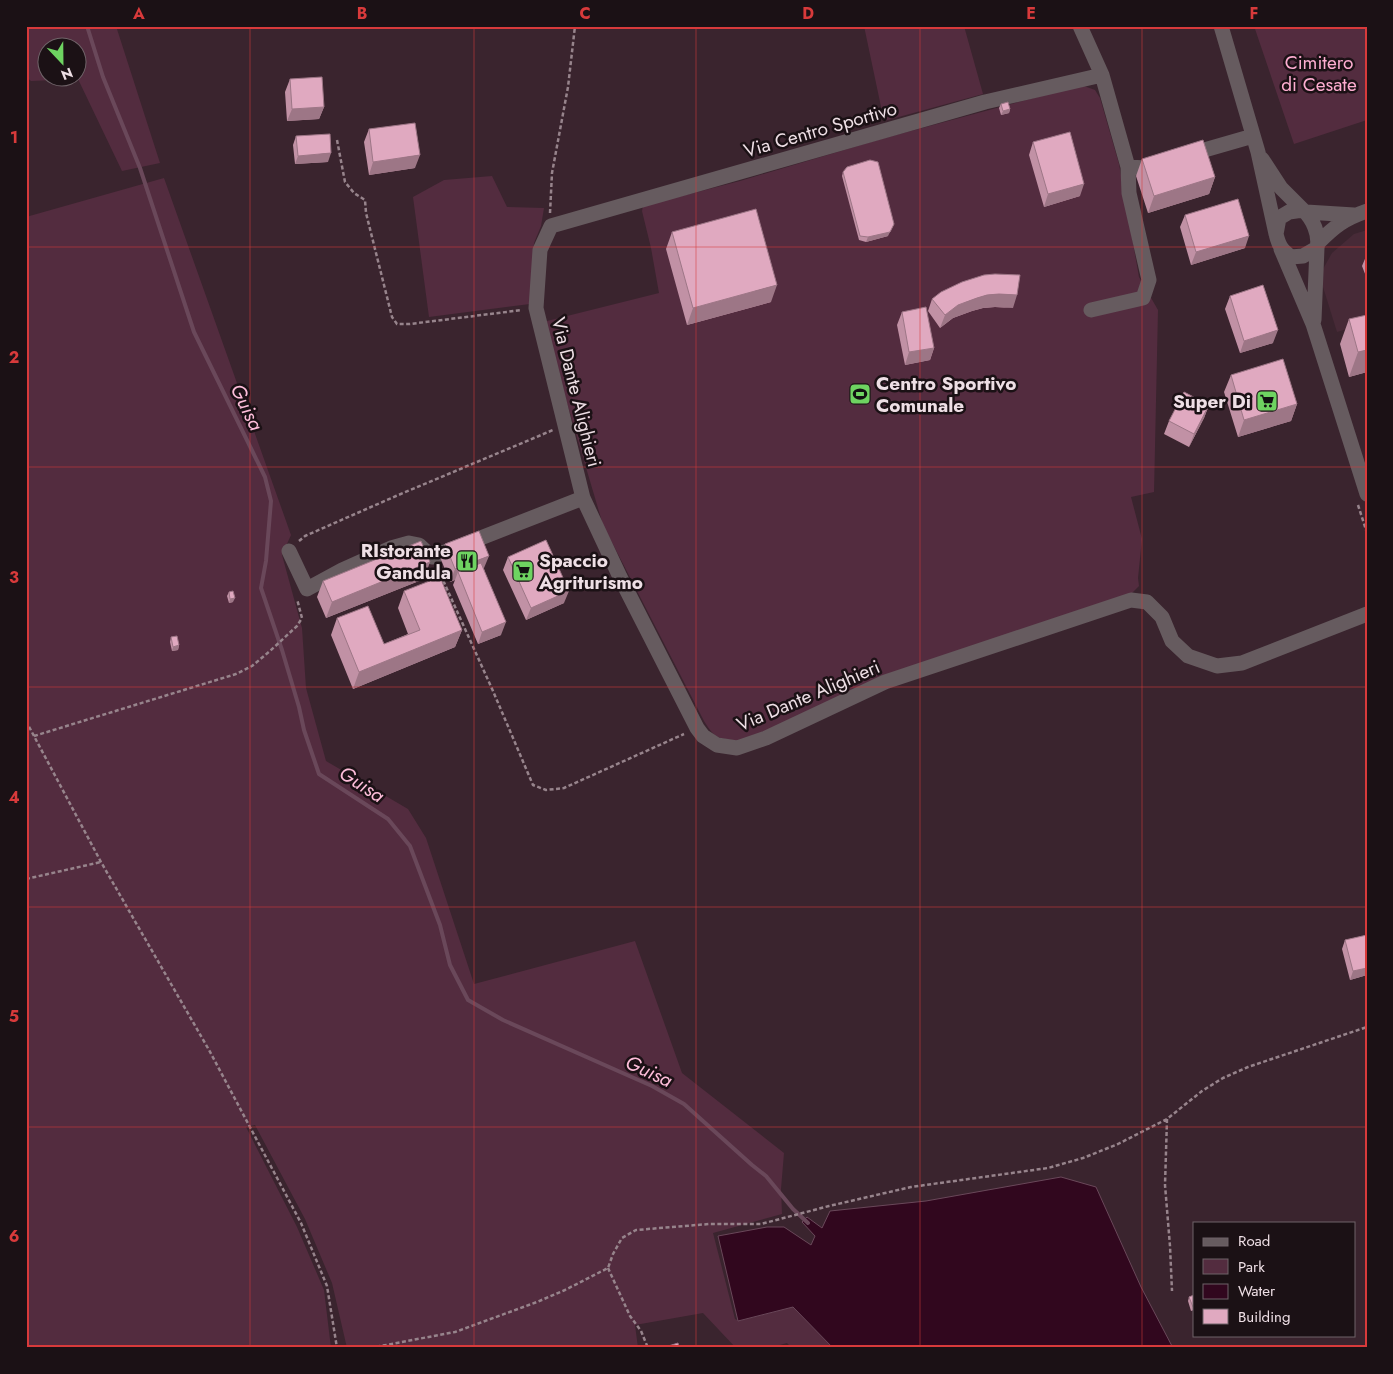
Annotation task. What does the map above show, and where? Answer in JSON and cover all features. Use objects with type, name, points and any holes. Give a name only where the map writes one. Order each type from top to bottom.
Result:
[{"type":"street","points":[[1080,26],[1102,75],[1128,168],[1129,193],[1149,280],[1143,298],[1091,310]]},
{"type":"street","points":[[1221,26],[1258,152],[1278,241],[1313,324],[1367,494]]},
{"type":"street","name":"Via Centro Sportivo","points":[[550,226],[985,102],[1102,75]]},
{"type":"street","points":[[1128,168],[1146,168],[1253,136]]},
{"type":"street","points":[[1258,152],[1281,188],[1311,217],[1314,226],[1317,246],[1313,324]]},
{"type":"street","points":[[1289,212],[1361,213],[1335,226],[1317,246],[1304,256],[1291,257],[1278,241],[1278,218],[1289,212]]},
{"type":"street","name":"Via Dante Alighieri","points":[[550,226],[540,250],[536,308],[583,498],[620,577],[697,728],[702,736],[718,745],[737,748],[766,738],[885,682],[1131,600],[1147,602],[1162,617],[1172,641],[1188,656],[1217,666],[1242,663],[1367,614]]},
{"type":"street","points":[[288,551],[306,589],[391,548],[409,543],[419,545],[432,557],[583,498]]},
{"type":"path","points":[[550,226],[552,173],[568,87],[575,26]]},
{"type":"path","points":[[337,140],[345,182],[354,193],[366,200],[366,213],[392,318],[397,324],[536,308]]},
{"type":"path","points":[[288,551],[305,536],[566,425]]},
{"type":"path","points":[[432,557],[533,785],[546,790],[564,788],[697,728]]},
{"type":"path","points":[[34,736],[236,674],[252,666],[297,626],[302,618],[295,592]]},
{"type":"path","points":[[26,721],[101,862],[209,1050],[301,1223],[327,1286],[337,1348]]},
{"type":"path","points":[[26,879],[101,862]]},
{"type":"path","points":[[370,1348],[455,1332],[565,1290],[608,1268],[622,1238],[636,1230],[709,1224],[761,1224],[911,1187],[1048,1168],[1083,1158],[1145,1132],[1167,1119],[1202,1091],[1248,1066],[1367,1027]]},
{"type":"path","points":[[1167,1119],[1165,1185],[1172,1291]]},
{"type":"path","points":[[608,1268],[630,1316],[641,1331],[648,1348]]},
{"type":"shaded area","points":[[1367,230],[1367,323],[1337,332],[1323,287],[1323,269],[1332,253],[1354,234]]},
{"type":"green space","points":[[26,26],[116,26],[160,163],[122,171],[82,88],[88,88],[88,38],[38,38],[38,81],[31,81],[26,77]]},
{"type":"green space","points":[[864,26],[964,26],[983,94],[884,121]]},
{"type":"green space","name":"Cimitero di Cesate","points":[[1254,26],[1367,26],[1367,120],[1294,144]]},
{"type":"green space","name":"Centro Sportivo Comunale","points":[[1084,86],[1095,90],[1100,98],[1119,164],[1139,277],[1158,310],[1154,492],[1131,497],[1142,539],[1138,578],[1139,586],[1131,594],[739,741],[718,737],[704,721],[603,525],[543,322],[659,293],[642,211],[643,206],[740,181],[881,139]]},
{"type":"green space","points":[[492,176],[507,207],[544,208],[541,226],[534,243],[530,304],[429,317],[413,197],[444,180]]},
{"type":"green space","points":[[164,178],[291,535],[282,555],[302,628],[306,688],[326,761],[408,809],[426,838],[474,984],[635,941],[682,1073],[784,1153],[781,1189],[782,1214],[713,1233],[735,1319],[739,1321],[793,1307],[833,1348],[792,1348],[787,1343],[769,1348],[736,1348],[703,1313],[635,1325],[638,1348],[347,1348],[332,1283],[305,1219],[255,1125],[246,1127],[297,1227],[324,1290],[331,1348],[26,1348],[26,217]]},
{"type":"water","points":[[1061,1177],[1096,1187],[1141,1287],[1173,1348],[833,1348],[793,1307],[738,1321],[718,1236],[767,1227],[784,1227],[811,1245],[815,1236],[802,1222],[807,1217],[822,1228],[830,1211],[926,1201]]},
{"type":"building","points":[[322,77],[324,107],[292,109],[290,79]]},
{"type":"building","points":[[1008,102],[1010,109],[1003,111],[1001,104]]},
{"type":"building","points":[[415,123],[420,155],[373,162],[369,129]]},
{"type":"building","points":[[1070,132],[1084,184],[1048,194],[1033,142]]},
{"type":"building","points":[[330,134],[331,153],[298,156],[296,136]]},
{"type":"building","points":[[1203,140],[1215,177],[1154,196],[1142,159]]},
{"type":"building","points":[[870,160],[878,162],[894,224],[890,232],[868,237],[860,236],[843,172],[847,167]]},
{"type":"building","points":[[1238,199],[1249,236],[1196,252],[1185,215]]},
{"type":"building","points":[[756,209],[777,285],[693,308],[672,232]]},
{"type":"building","points":[[984,275],[1020,275],[1017,295],[987,295],[958,305],[945,315],[932,299],[941,292],[962,282]]},
{"type":"building","points":[[1263,285],[1278,330],[1244,341],[1230,296]]},
{"type":"building","points":[[926,307],[934,348],[909,352],[902,312]]},
{"type":"building","points":[[1367,315],[1367,350],[1358,352],[1349,319]]},
{"type":"building","points":[[1283,359],[1297,404],[1244,420],[1231,375]]},
{"type":"building","points":[[1184,392],[1209,405],[1194,434],[1169,421]]},
{"type":"building","points":[[479,531],[489,556],[455,569],[445,544]]},
{"type":"building","points":[[546,540],[569,591],[531,608],[508,557]]},
{"type":"building","points":[[421,541],[430,562],[332,602],[323,581]]},
{"type":"building","points":[[481,563],[506,622],[482,632],[458,572]]},
{"type":"building","points":[[440,577],[462,630],[359,672],[337,618],[368,606],[384,644],[420,630],[404,591]]},
{"type":"building","points":[[233,591],[235,598],[230,599],[229,592]]},
{"type":"building","points":[[177,636],[179,645],[173,647],[171,637]]},
{"type":"building","points":[[1367,935],[1367,968],[1353,971],[1345,940]]},
{"type":"building","points":[[1193,1295],[1193,1307],[1189,1297]]},
{"type":"building","points":[[678,1343],[679,1348],[662,1348]]},
{"type":"waterway","name":"Guisa","points":[[87,26],[103,77],[140,168],[194,332],[265,477],[271,501],[266,561],[261,588],[282,650],[304,730],[319,774],[388,819],[410,846],[440,925],[450,965],[468,1000],[503,1020],[652,1086],[684,1104],[766,1176],[793,1209],[808,1223]]},
{"type":"place","name":"Centro Sportivo Comunale","points":[[860,394]]},
{"type":"place","name":"Super Di","points":[[1267,401]]},
{"type":"place","name":"RIstorante Gandula","points":[[467,561]]},
{"type":"place","name":"Spaccio Agriturismo","points":[[523,571]]}]
